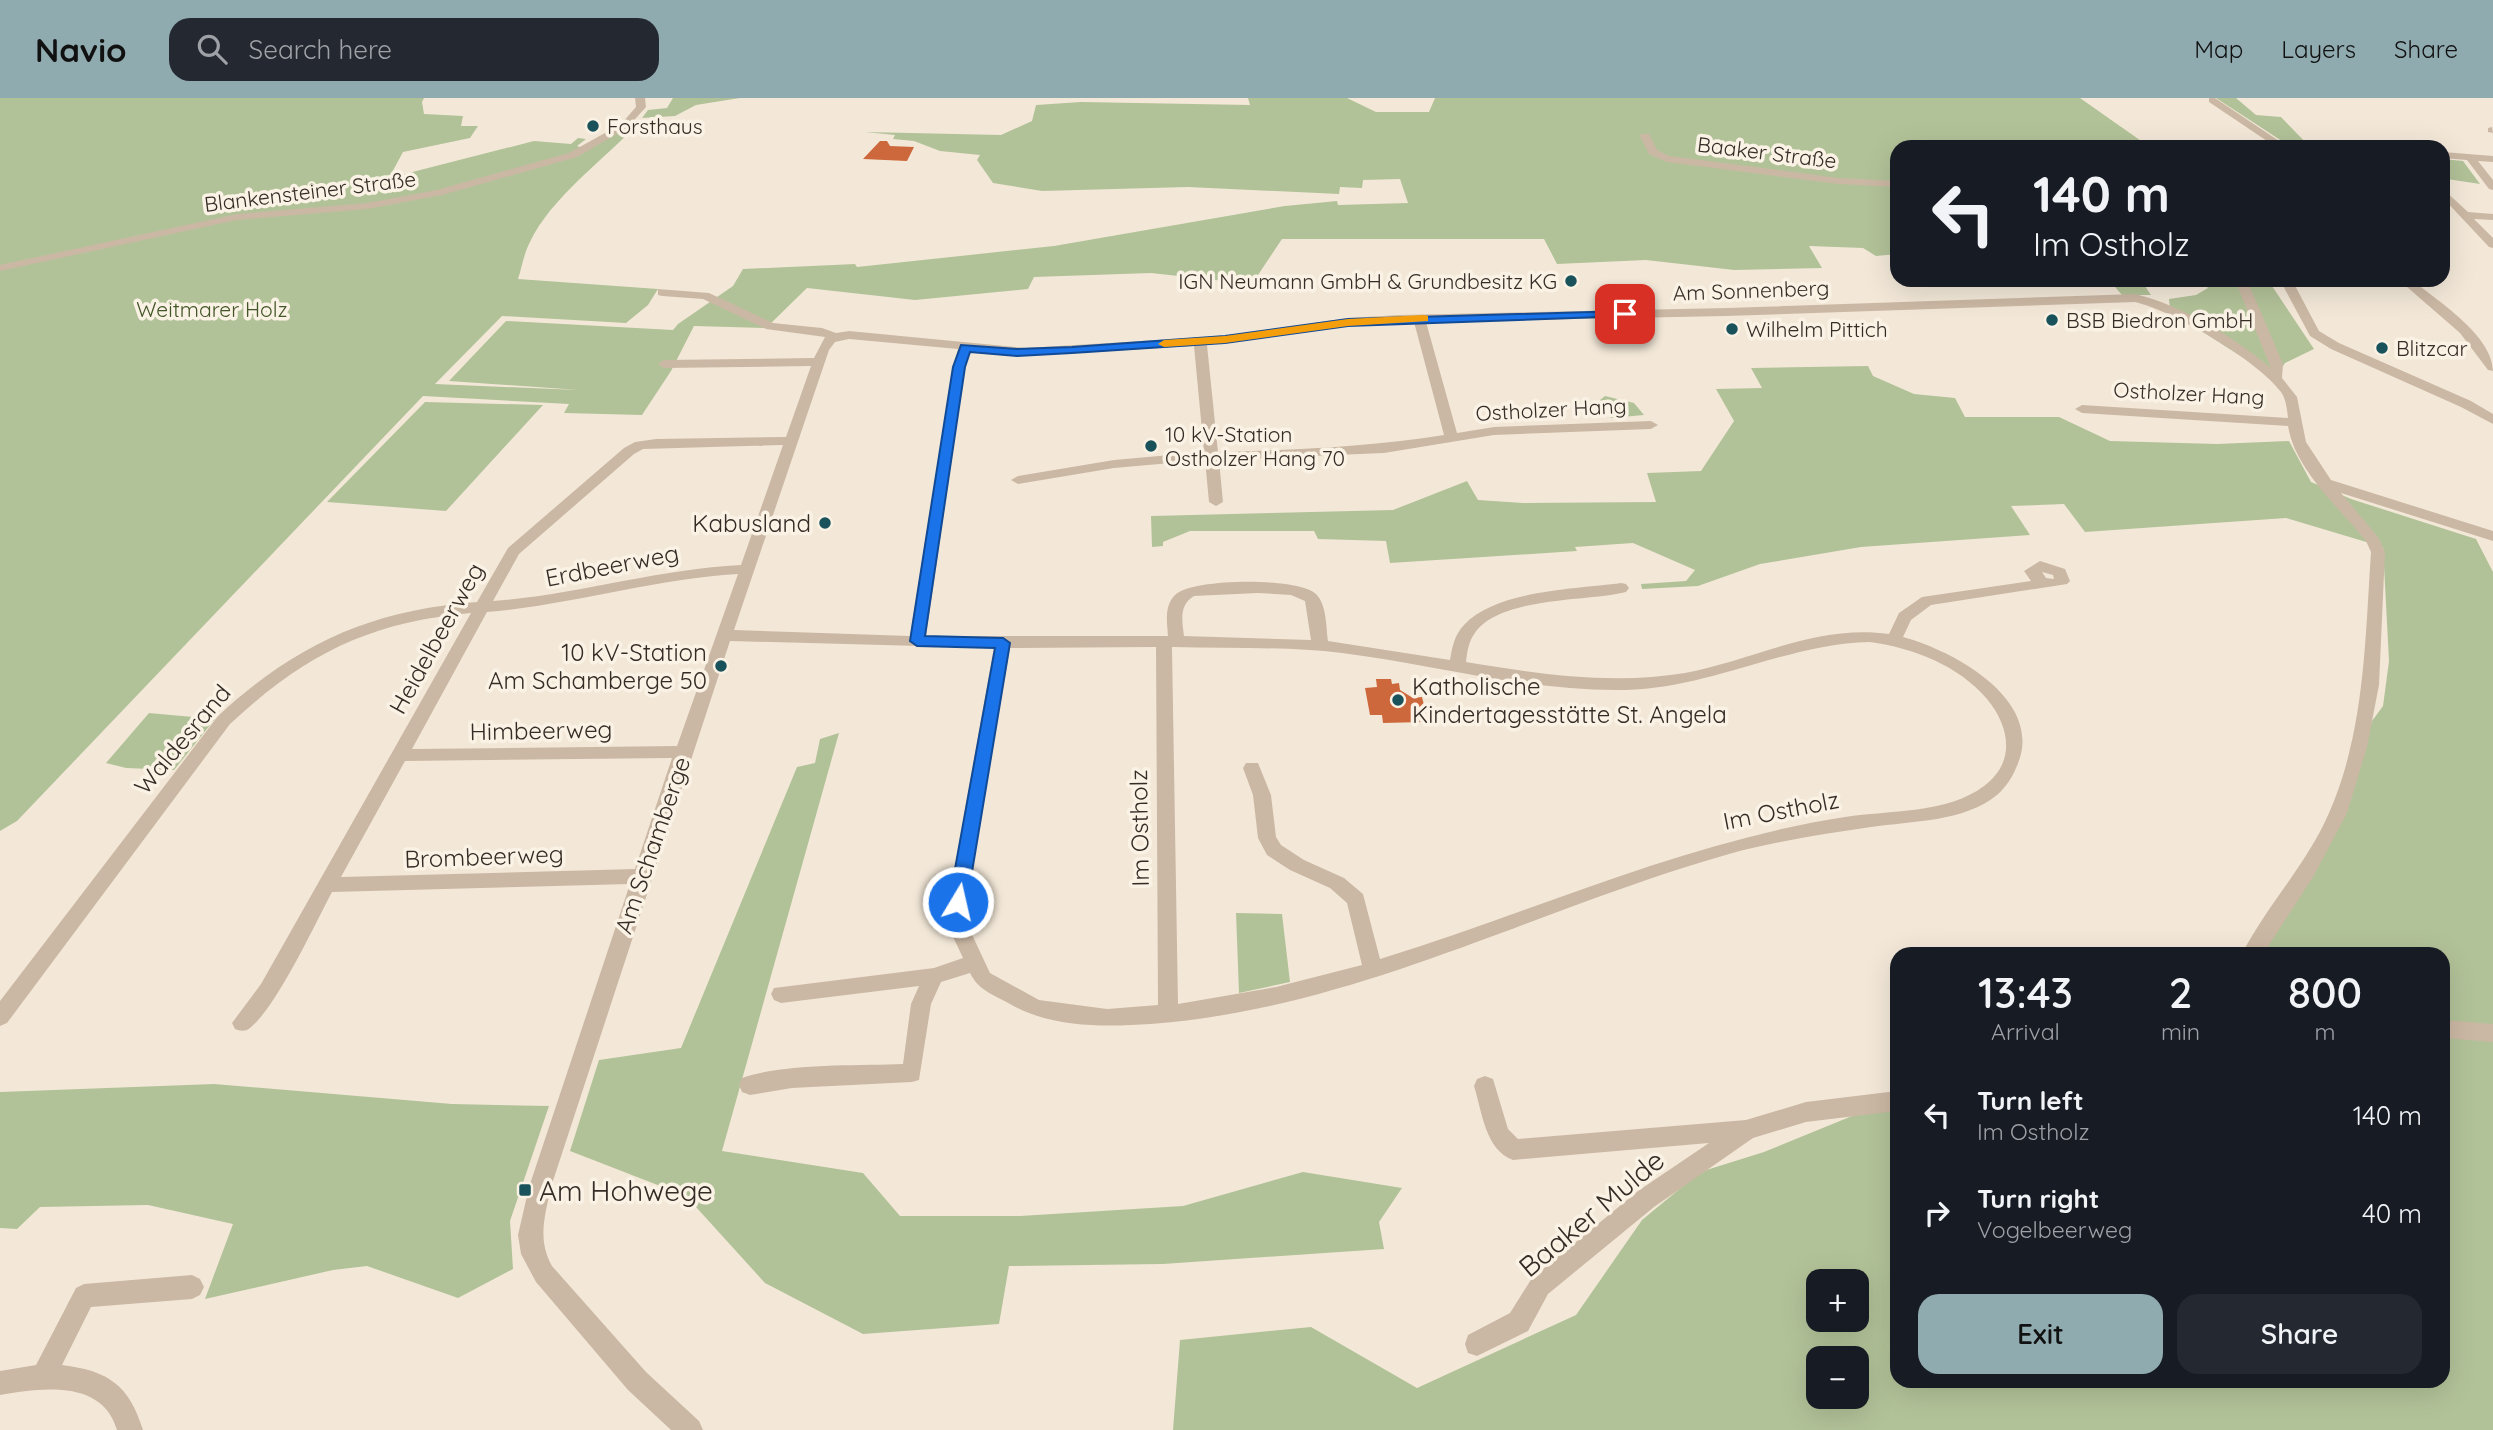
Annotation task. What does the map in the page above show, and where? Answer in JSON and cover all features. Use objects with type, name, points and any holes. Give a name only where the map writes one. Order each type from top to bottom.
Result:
[{"type":"street","name":"Blankensteiner Straße","points":[[0,268],[237,217],[367,206],[438,193],[580,152],[630,121],[641,107],[640,98]]},
{"type":"street","points":[[2212,100],[2272,140]]},
{"type":"street","name":"Baaker Straße","points":[[1645,136],[1653,152],[1667,159],[1839,181],[1890,184]]},
{"type":"street","points":[[2450,156],[2493,159]]},
{"type":"street","points":[[2470,157],[2493,187]]},
{"type":"street","points":[[2450,199],[2493,245]]},
{"type":"street","points":[[2466,215],[2493,217]]},
{"type":"street","points":[[2244,287],[2277,364],[2277,377]]},
{"type":"street","points":[[2290,287],[2314,332],[2325,340],[2493,419]]},
{"type":"street","points":[[2413,287],[2453,320],[2485,352],[2493,367]]},
{"type":"street","name":"Am Sonnenberg","points":[[662,292],[705,296],[770,326],[822,332],[833,336],[849,335],[1025,352],[1200,342],[1348,322],[1715,313],[2141,298],[2169,308],[2277,377],[2292,398],[2294,422],[2304,452],[2328,484]]},
{"type":"street","name":"Ostholzer Hang","points":[[1419,319],[1448,432],[1453,437]]},
{"type":"street","points":[[664,364],[819,362],[825,344],[833,336]]},
{"type":"street","points":[[1200,342],[1216,502]]},
{"type":"street","points":[[917,641],[959,367],[965,348]]},
{"type":"street","name":"Am Schamberge","points":[[690,1430],[636,1381],[544,1274],[533,1254],[530,1235],[540,1187],[642,876],[819,362]]},
{"type":"street","name":"Ostholzer Hang","points":[[2082,409],[2294,422]]},
{"type":"street","name":"Ostholzer Hang","points":[[1018,480],[1114,464],[1211,455],[1357,451],[1494,431],[1651,425]]},
{"type":"street","name":"Heidelbeerweg","points":[[242,1023],[268,990],[518,545],[632,448],[656,443],[793,441]]},
{"type":"street","points":[[2328,484],[2493,536]]},
{"type":"street","points":[[2257,947],[2306,872],[2338,813],[2358,747],[2371,685],[2378,552],[2373,540],[2328,484]]},
{"type":"street","name":"Erdbeerweg","points":[[483,606],[559,599],[704,572],[748,569]]},
{"type":"street","points":[[1894,639],[1905,617],[1927,601],[2047,584]]},
{"type":"street","points":[[1457,666],[1469,629],[1494,610],[1621,588]]},
{"type":"street","name":"Im Ostholz","points":[[1168,1014],[1170,642],[1175,606],[1185,592],[1198,589],[1291,590],[1306,594],[1313,600],[1320,645]]},
{"type":"street","name":"Waldesrand","points":[[0,1017],[201,749],[244,700],[297,662],[343,637],[404,617],[483,606]]},
{"type":"street","name":"Im Ostholz","points":[[724,635],[1003,643],[1320,645],[1557,681],[1602,684],[1643,683],[1694,676],[1833,638],[1865,636],[1894,639],[1932,651],[1965,668],[1986,686],[2005,713],[2013,733],[2012,762],[1999,783],[1973,801],[1937,811],[1843,824],[1714,851],[1373,971],[1260,1001],[1168,1014],[1093,1016],[1043,1011],[998,991],[971,964],[956,917],[1003,643]]},
{"type":"street","name":"Himbeerweg","points":[[398,755],[684,752]]},
{"type":"street","points":[[1252,768],[1262,795],[1267,838],[1274,850],[1297,866],[1337,883],[1356,899],[1373,971]]},
{"type":"street","name":"Brombeerweg","points":[[327,885],[642,876]]},
{"type":"street","points":[[781,994],[934,976],[971,964]]},
{"type":"street","points":[[750,1085],[792,1079],[912,1073],[921,1004],[934,976]]},
{"type":"street","points":[[2450,1029],[2493,1033]]},
{"type":"street","name":"Baaker Mulde","points":[[1485,1086],[1499,1134],[1513,1150],[1747,1130],[1806,1112],[1890,1102]]},
{"type":"street","name":"Baaker Mulde","points":[[1477,1344],[1519,1322],[1541,1286],[1646,1199],[1747,1130]]},
{"type":"street","points":[[43,1377],[84,1296],[192,1287]]},
{"type":"street","points":[[0,1383],[43,1377],[86,1379],[103,1389],[121,1405],[130,1430]]},
{"type":"green space","name":"Weitmarer Holz","points":[[0,98],[424,98],[424,114],[463,116],[461,126],[478,126],[470,138],[403,152],[389,178],[534,141],[571,144],[578,138],[586,139],[577,146],[583,148],[617,127],[638,124],[551,210],[528,246],[518,279],[658,289],[648,305],[626,323],[502,316],[435,384],[579,390],[449,381],[506,321],[673,330],[733,286],[743,269],[855,264],[857,267],[1054,246],[1285,206],[1337,201],[1338,205],[1408,203],[1400,179],[1363,180],[1362,188],[1340,187],[1339,194],[1188,187],[1042,191],[993,183],[977,160],[980,155],[940,151],[914,141],[893,139],[895,135],[865,132],[1001,135],[1032,121],[1036,105],[1081,102],[1250,105],[1248,98],[1347,98],[1376,112],[1429,112],[1435,98],[2080,98],[2140,140],[1890,140],[1890,255],[1876,256],[1863,248],[1809,246],[1822,268],[1734,270],[1646,260],[1557,264],[1544,239],[1282,239],[1252,284],[1151,273],[1034,277],[1028,289],[915,300],[807,288],[766,328],[694,326],[671,371],[642,415],[564,413],[569,404],[423,396],[17,821],[0,831]]},
{"type":"green space","points":[[673,98],[740,98],[696,105],[675,116],[642,118],[648,110],[667,108]]},
{"type":"green space","points":[[2216,98],[2236,98],[2256,115],[2281,117],[2303,140],[2280,140]]},
{"type":"green space","points":[[2450,160],[2463,161],[2480,184],[2450,179]]},
{"type":"green space","points":[[2115,287],[2146,287],[2151,295],[2122,295]]},
{"type":"green space","points":[[2273,287],[2314,349],[2285,363],[2275,378],[2170,311],[2169,299],[2196,295],[2208,288]]},
{"type":"green space","points":[[1868,366],[1873,376],[1914,394],[1955,398],[1965,417],[2059,417],[2110,441],[2217,444],[2289,441],[2311,482],[2351,499],[2476,539],[2493,572],[2493,1430],[1173,1430],[1180,1340],[1311,1327],[1417,1388],[1576,1315],[1642,1220],[1700,1172],[1764,1152],[1857,1114],[1890,1110],[1890,1388],[2450,1388],[2450,947],[2264,947],[2341,814],[2372,721],[2383,706],[2389,661],[2383,547],[2286,518],[2085,532],[2064,504],[2011,506],[2030,535],[1861,547],[1760,564],[1698,586],[1642,589],[1641,584],[1686,581],[1695,570],[1633,543],[1575,547],[1577,551],[1390,563],[1386,541],[1318,539],[1314,531],[1190,531],[1163,542],[1163,546],[1152,547],[1151,516],[1393,510],[1467,481],[1478,500],[1523,503],[1656,502],[1647,473],[1701,471],[1734,421],[1716,389],[1762,388],[1751,368]]},
{"type":"green space","points":[[1605,396],[1634,403],[1644,415],[1611,418],[1600,400]]},
{"type":"green space","points":[[425,402],[543,405],[446,511],[327,502]]},
{"type":"green space","points":[[149,713],[215,719],[174,770],[126,768],[106,763]]},
{"type":"green space","points":[[839,733],[722,1151],[863,1173],[900,1216],[1020,1216],[1183,1206],[1303,1172],[1402,1188],[1379,1222],[1384,1249],[1163,1264],[1009,1266],[999,1324],[863,1334],[765,1283],[686,1196],[570,1151],[599,1060],[681,1048],[797,767],[815,763],[820,739]]},
{"type":"green space","points":[[1236,913],[1282,914],[1290,982],[1239,993]]},
{"type":"green space","points":[[214,1084],[452,1104],[549,1106],[510,1221],[513,1269],[458,1298],[367,1266],[333,1270],[205,1299],[233,1224],[148,1205],[40,1207],[17,1229],[0,1228],[0,1092]]},
{"type":"building","points":[[880,141],[887,141],[890,146],[914,147],[907,161],[863,159]]},
{"type":"building","name":"Katholische Kindertagesstätte St. Angela","points":[[1376,679],[1391,679],[1392,684],[1399,683],[1400,690],[1413,698],[1422,697],[1426,713],[1421,713],[1423,722],[1383,723],[1382,715],[1370,715],[1365,688],[1377,687]]},
{"type":"slow traffic","points":[[1164,344],[1225,340],[1348,322],[1424,319]]},
{"type":"place","name":"Forsthaus","points":[[593,126]]},
{"type":"place","name":"IGN Neumann GmbH & Grundbesitz KG","points":[[1571,281]]},
{"type":"place","name":"BSB Biedron GmbH","points":[[2052,320]]},
{"type":"place","name":"Wilhelm Pittich","points":[[1732,329]]},
{"type":"place","name":"Blitzcar","points":[[2382,348]]},
{"type":"place","name":"10 kV-Station Ostholzer Hang 70","points":[[1151,446]]},
{"type":"place","name":"Kabusland","points":[[825,523]]},
{"type":"place","name":"10 kV-Station Am Schamberge 50","points":[[721,666]]},
{"type":"place","name":"Katholische Kindertagesstätte St. Angela","points":[[1398,700]]},
{"type":"place","name":"Am Hohwege","points":[[525,1190]]},
{"type":"route","points":[[958,902],[1003,643],[917,641],[959,367],[965,348],[1017,352],[1072,350],[1225,340],[1348,322],[1625,314]]}]
